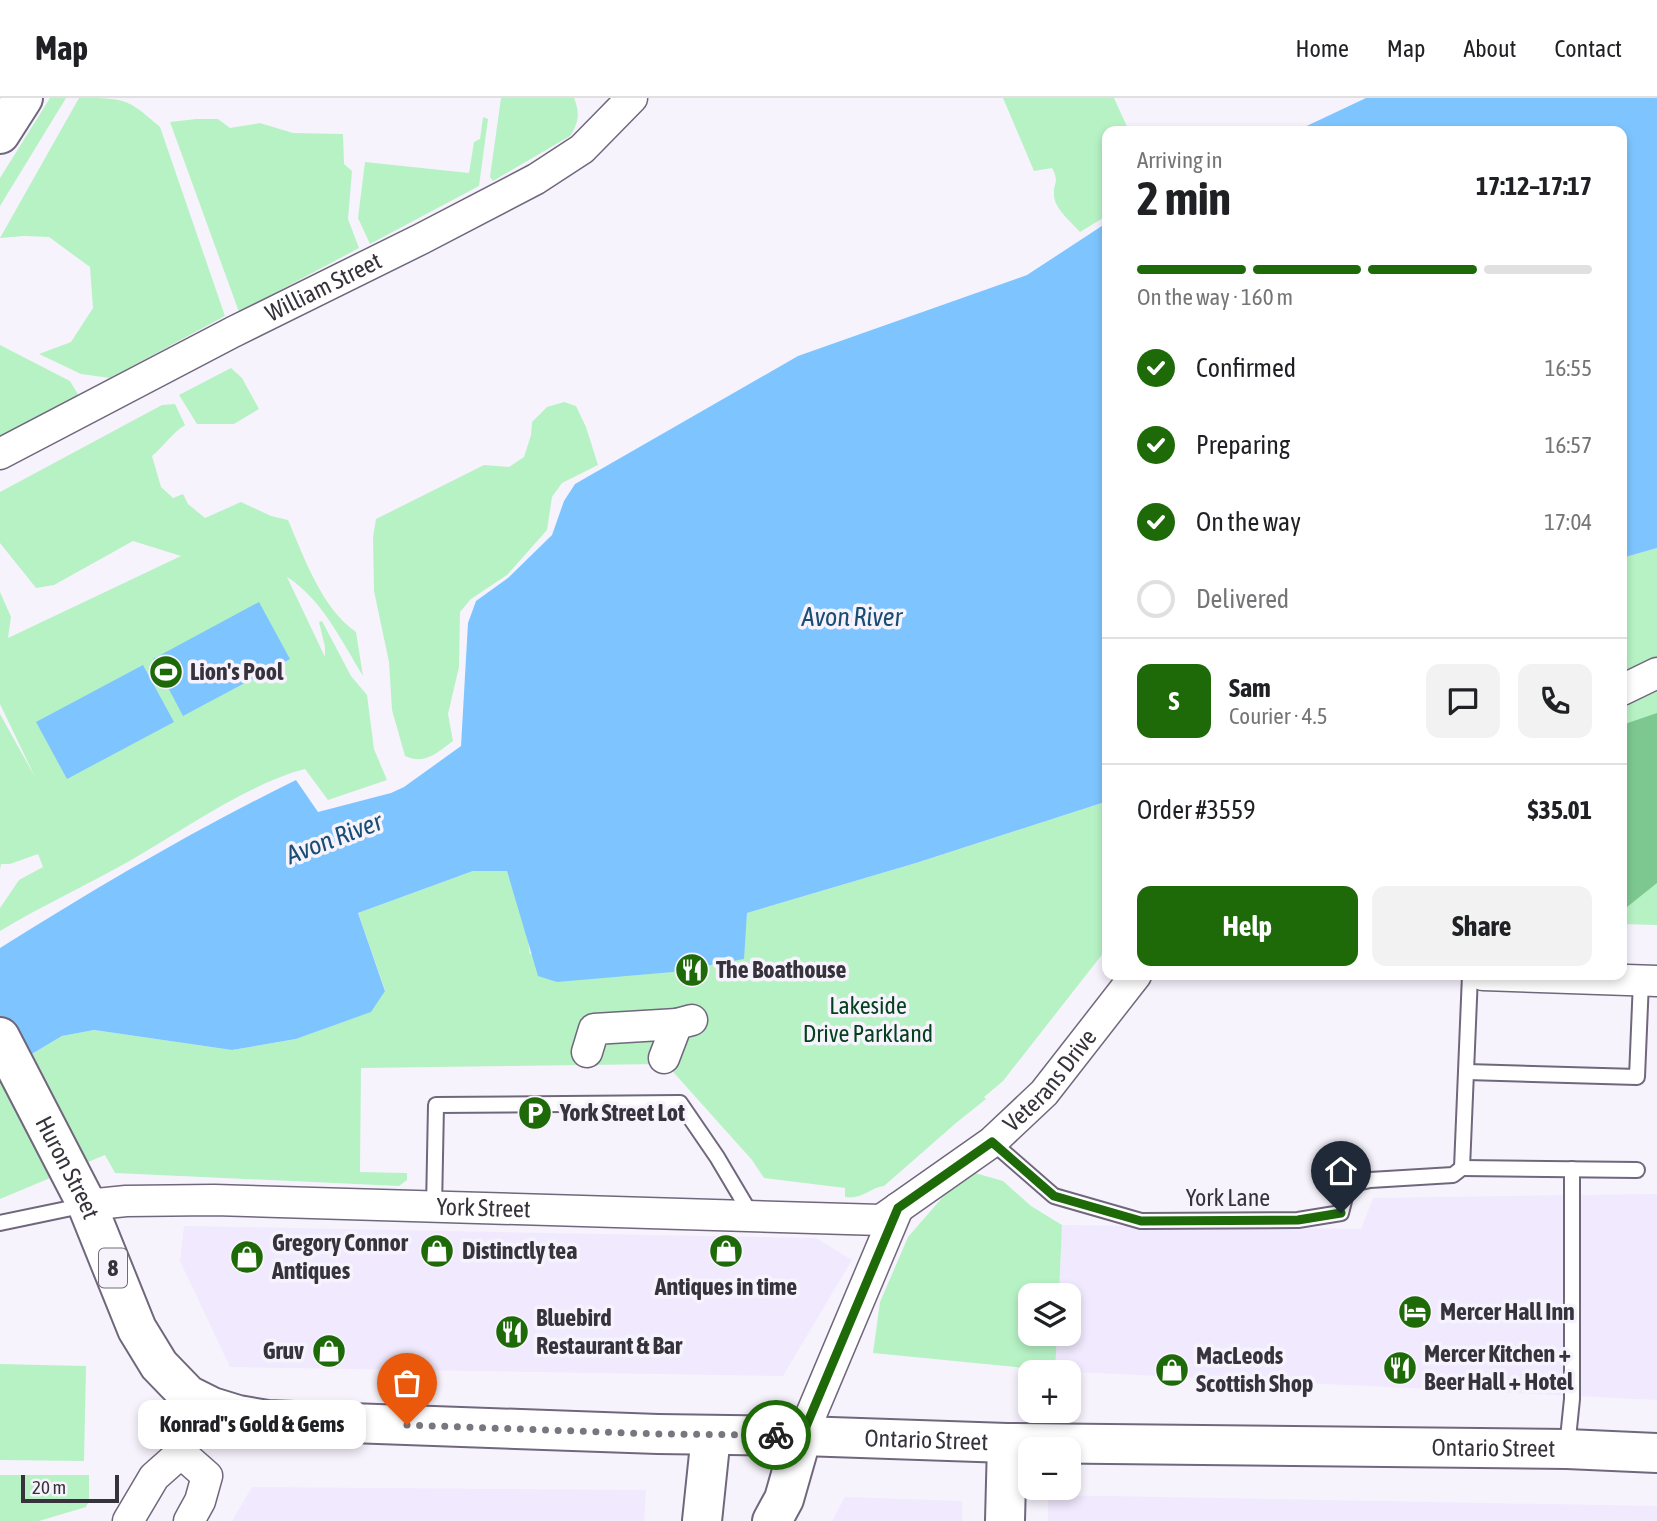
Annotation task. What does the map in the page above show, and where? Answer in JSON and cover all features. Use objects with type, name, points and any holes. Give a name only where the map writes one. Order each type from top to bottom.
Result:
[{"type":"main road","points":[[0,134],[23,98]]},
{"type":"main road","name":"Huron Street","points":[[0,1037],[87,1205],[137,1329],[159,1366],[188,1395],[212,1407],[238,1415]]},
{"type":"main road","name":"Ontario Street","points":[[238,1415],[267,1420],[1007,1443],[1567,1449],[1657,1453]]},
{"type":"main road","points":[[702,1521],[711,1434]]},
{"type":"main road","points":[[772,1521],[784,1499],[802,1436]]},
{"type":"main road","points":[[1005,1521],[1007,1443]]},
{"type":"street","name":"William Street","points":[[0,454],[233,332],[536,179],[582,149],[623,100]]},
{"type":"street","points":[[1627,688],[1657,673]]},
{"type":"street","name":"Veterans Drive","points":[[889,1214],[992,1142],[1044,1093],[1132,980]]},
{"type":"street","points":[[1621,980],[1649,981]]},
{"type":"street","points":[[587,1052],[594,1029],[685,1022],[664,1058]]},
{"type":"street","name":"York Street","points":[[87,1205],[134,1200],[214,1200],[753,1218],[889,1214]]},
{"type":"street","points":[[802,1436],[889,1214]]},
{"type":"street","points":[[128,1521],[154,1477],[181,1453],[188,1395]]},
{"type":"street","points":[[181,1453],[207,1476],[200,1501],[189,1521]]},
{"type":"lane","points":[[1470,980],[1462,1168],[1637,1170]]},
{"type":"lane","points":[[1467,1072],[1637,1077],[1649,981]]},
{"type":"lane","points":[[433,1208],[436,1105],[680,1103],[717,1157],[753,1218]]},
{"type":"lane","name":"York Lane","points":[[992,1142],[1054,1196],[1141,1221],[1309,1218],[1341,1213],[1348,1185],[1370,1180],[1454,1175],[1462,1168]]},
{"type":"lane","points":[[1567,1449],[1572,1399],[1572,1169]]},
{"type":"lane","points":[[0,1223],[87,1205]]},
{"type":"shaded area","points":[[1657,1194],[1657,1400],[1081,1372],[1081,1360],[1056,1360],[1056,1346],[1081,1346],[1081,1283],[1060,1283],[1062,1225],[1361,1229],[1373,1198]]},
{"type":"shaded area","points":[[184,1226],[816,1238],[852,1260],[783,1376],[230,1367],[180,1261]]},
{"type":"shaded area","points":[[252,1487],[646,1490],[644,1521],[232,1521]]},
{"type":"shaded area","points":[[1081,1496],[1657,1506],[1657,1521],[1048,1521],[1048,1500],[1081,1500]]},
{"type":"shaded area","points":[[845,1497],[962,1501],[962,1521],[832,1521]]},
{"type":"green space","points":[[50,98],[66,98],[0,206],[0,178]]},
{"type":"green space","points":[[79,98],[106,98],[124,102],[140,110],[160,127],[225,316],[110,378],[81,374],[39,354],[71,342],[93,308],[90,267],[49,237],[0,238]]},
{"type":"green space","points":[[501,98],[574,98],[578,117],[570,136],[493,181],[490,177]]},
{"type":"green space","points":[[1003,98],[1114,98],[1127,126],[1102,126],[1102,219],[1080,232],[1060,210],[1055,200],[1056,180],[1052,168],[1034,171]]},
{"type":"green space","points":[[483,117],[488,119],[479,186],[370,244],[358,218],[365,162],[469,173],[474,142],[480,139]]},
{"type":"green space","points":[[218,119],[230,128],[260,123],[293,133],[343,134],[344,164],[352,171],[348,219],[359,248],[239,312],[170,122]]},
{"type":"green space","points":[[0,345],[70,381],[79,396],[0,438]]},
{"type":"green space","points":[[231,368],[242,378],[259,409],[234,424],[197,424],[179,395]]},
{"type":"green space","points":[[564,402],[576,406],[598,465],[562,483],[552,497],[547,530],[507,575],[471,599],[460,612],[459,667],[448,714],[453,741],[425,758],[405,756],[392,710],[389,662],[374,591],[373,537],[376,519],[484,465],[509,467],[524,457],[532,422],[547,407]]},
{"type":"green space","points":[[175,404],[185,425],[152,456],[161,487],[173,498],[183,494],[188,504],[205,518],[241,502],[271,516],[288,520],[324,596],[333,610],[356,632],[363,676],[321,609],[287,577],[325,657],[319,622],[322,621],[351,676],[367,695],[374,749],[387,780],[328,800],[305,769],[284,776],[240,796],[133,859],[0,931],[0,908],[19,880],[43,867],[38,854],[10,864],[1,864],[0,870],[0,714],[35,777],[0,704],[0,592],[11,617],[8,638],[181,556],[133,541],[54,585],[36,588],[0,543],[0,492],[162,405]]},
{"type":"green space","points":[[1657,548],[1657,925],[1627,924],[1627,557]]},
{"type":"green space","points":[[1657,713],[1657,883],[1627,907],[1627,828],[1627,723]]},
{"type":"green space","name":"Lakeside Drive Parkland","points":[[1102,803],[1102,955],[1003,1081],[984,1097],[986,1099],[884,1186],[861,1195],[845,1197],[845,1188],[764,1178],[752,1160],[666,1064],[361,1068],[360,1172],[407,1173],[407,1180],[399,1186],[115,1173],[105,1155],[0,1199],[0,1073],[62,1036],[94,1030],[232,1050],[296,1039],[370,1012],[385,990],[358,913],[473,871],[507,871],[526,930],[530,954],[711,963],[743,959],[747,913],[916,863]]},
{"type":"green space","points":[[975,1173],[1003,1181],[1031,1206],[1062,1225],[1060,1283],[1018,1283],[1018,1346],[1056,1346],[1056,1360],[1018,1360],[1018,1367],[873,1353],[880,1302],[908,1237],[948,1191]]},
{"type":"green space","points":[[0,1364],[86,1366],[84,1461],[0,1460]]},
{"type":"green space","points":[[0,1475],[89,1475],[89,1501],[86,1507],[39,1521],[0,1521]]},
{"type":"water","points":[[1366,98],[1657,98],[1657,548],[1627,557],[1627,126],[1307,126]]},
{"type":"water","name":"Avon River","points":[[1102,226],[1102,803],[916,863],[747,913],[744,959],[673,972],[557,982],[538,976],[507,871],[473,871],[358,913],[385,991],[371,1012],[296,1039],[232,1050],[94,1030],[62,1036],[0,1073],[0,948],[146,860],[296,780],[318,812],[391,793],[404,787],[461,746],[468,623],[476,601],[508,578],[552,535],[564,501],[575,484],[798,356],[1027,275]]},
{"type":"water","points":[[259,602],[290,659],[183,716],[153,659]]},
{"type":"water","points":[[143,665],[174,722],[67,779],[36,722]]},
{"type":"way so far","points":[[407,1425],[658,1434],[776,1435]]},
{"type":"place","name":"Lion's Pool","points":[[166,672]]},
{"type":"place","name":"The Boathouse","points":[[692,970]]},
{"type":"place","name":"York Street Lot","points":[[535,1113]]},
{"type":"place","name":"Distinctly tea","points":[[437,1251]]},
{"type":"place","name":"Antiques in time","points":[[726,1251]]},
{"type":"place","name":"Gregory Connor Antiques","points":[[247,1257]]},
{"type":"place","name":"Mercer Hall Inn","points":[[1415,1312]]},
{"type":"place","name":"Bluebird Restaurant & Bar","points":[[512,1332]]},
{"type":"place","name":"Gruv","points":[[329,1351]]},
{"type":"place","name":"Mercer Kitchen + Beer Hall + Hotel","points":[[1400,1368]]},
{"type":"place","name":"MacLeods Scottish Shop","points":[[1172,1370]]},
{"type":"place","name":"Konrad\"s Gold & Gems","points":[[407,1425]]},
{"type":"route","points":[[776,1435],[802,1436],[898,1208],[992,1142],[1054,1196],[1141,1221],[1298,1220],[1341,1213]]}]
